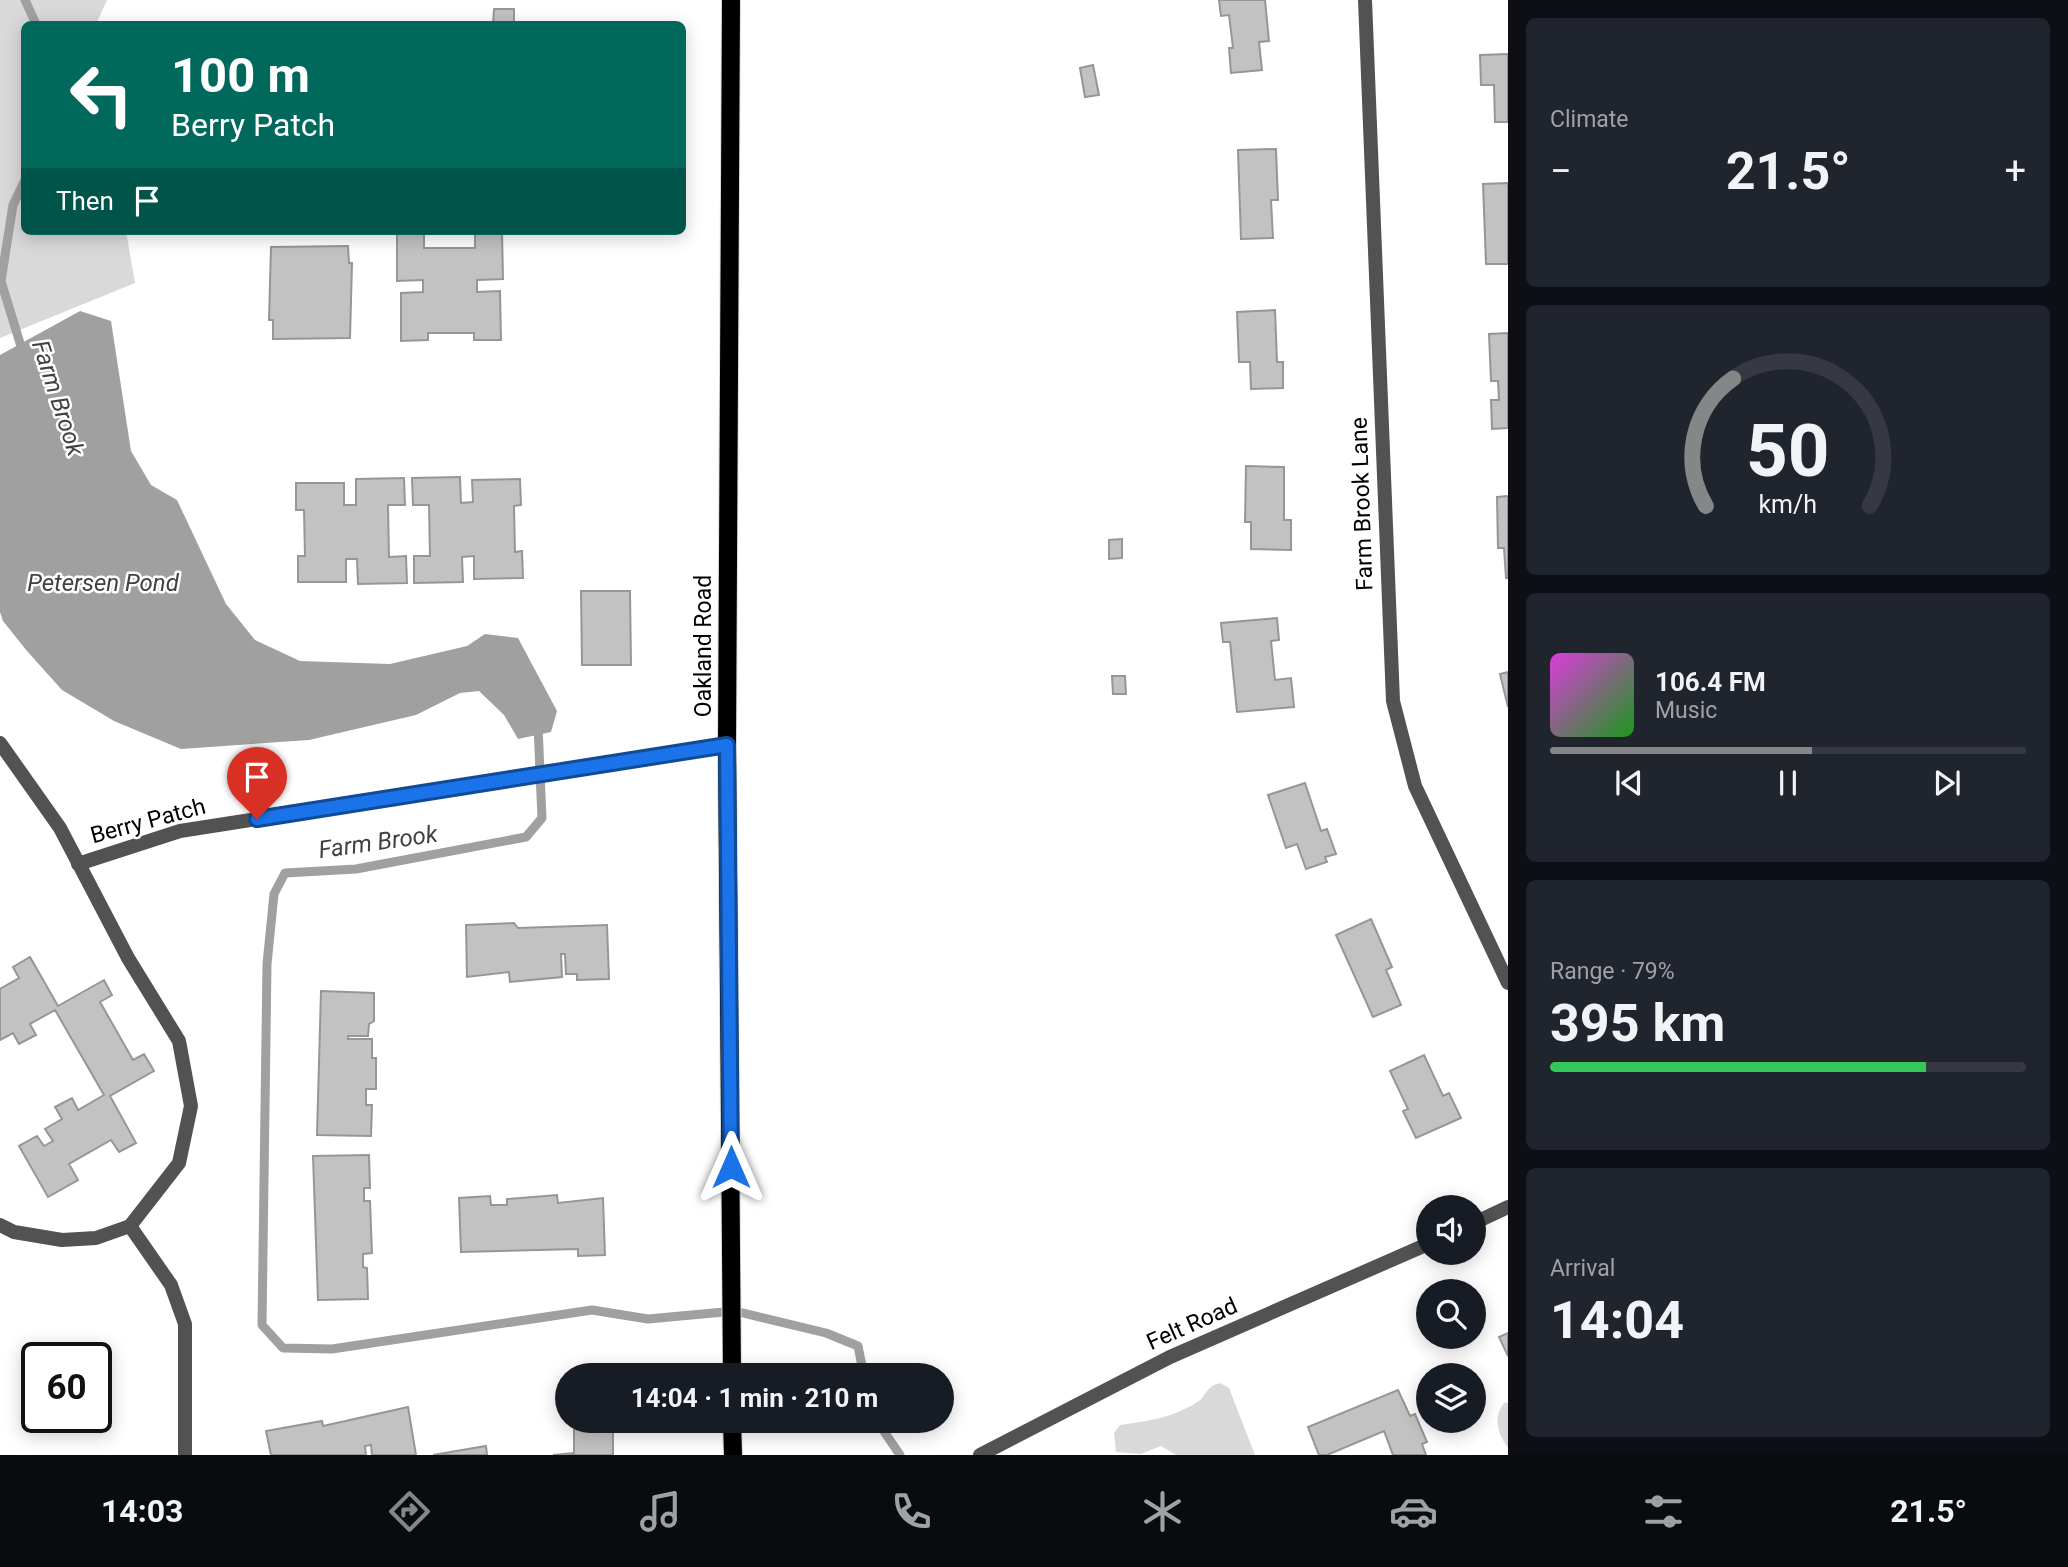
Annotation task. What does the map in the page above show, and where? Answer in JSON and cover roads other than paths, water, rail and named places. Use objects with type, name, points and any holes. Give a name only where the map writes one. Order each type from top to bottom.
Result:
[{"type":"main road","name":"Oakland Road","points":[[731,0],[727,745],[732,1363]]},
{"type":"main road","points":[[732,1433],[733,1455]]},
{"type":"street","name":"Farm Brook Lane","points":[[1365,0],[1392,701],[1415,786],[1508,983]]},
{"type":"street","name":"Berry Patch","points":[[0,743],[60,828],[128,958],[179,1041],[191,1106],[179,1163],[130,1226]]},
{"type":"street","name":"Berry Patch","points":[[78,864],[180,831],[727,745]]},
{"type":"street","points":[[1486,1217],[1508,1207]]},
{"type":"street","points":[[0,1225],[14,1232],[62,1240],[96,1238],[130,1226],[171,1285],[185,1324],[185,1455]]},
{"type":"street","name":"Felt Road","points":[[980,1455],[1170,1357],[1416,1249]]},
{"type":"water","name":"Petersen Pond","points":[[80,311],[111,321],[131,451],[151,485],[177,500],[226,604],[255,640],[300,661],[390,664],[467,646],[485,634],[518,638],[557,711],[551,732],[518,739],[504,715],[479,691],[460,693],[416,715],[309,740],[181,749],[114,721],[62,690],[3,621],[0,612],[0,355]]},
{"type":"waterway","name":"Farm Brook","points":[[25,0],[35,21]]},
{"type":"waterway","name":"Farm Brook","points":[[21,188],[13,205],[1,281],[23,353]]},
{"type":"waterway","name":"Farm Brook","points":[[538,726],[542,818],[526,837],[356,869],[285,873],[274,894],[267,964],[262,1325],[283,1348],[332,1349],[592,1310],[648,1319],[735,1311],[826,1333],[858,1346],[861,1363]]},
{"type":"waterway","name":"Farm Brook","points":[[885,1433],[900,1455]]}]
